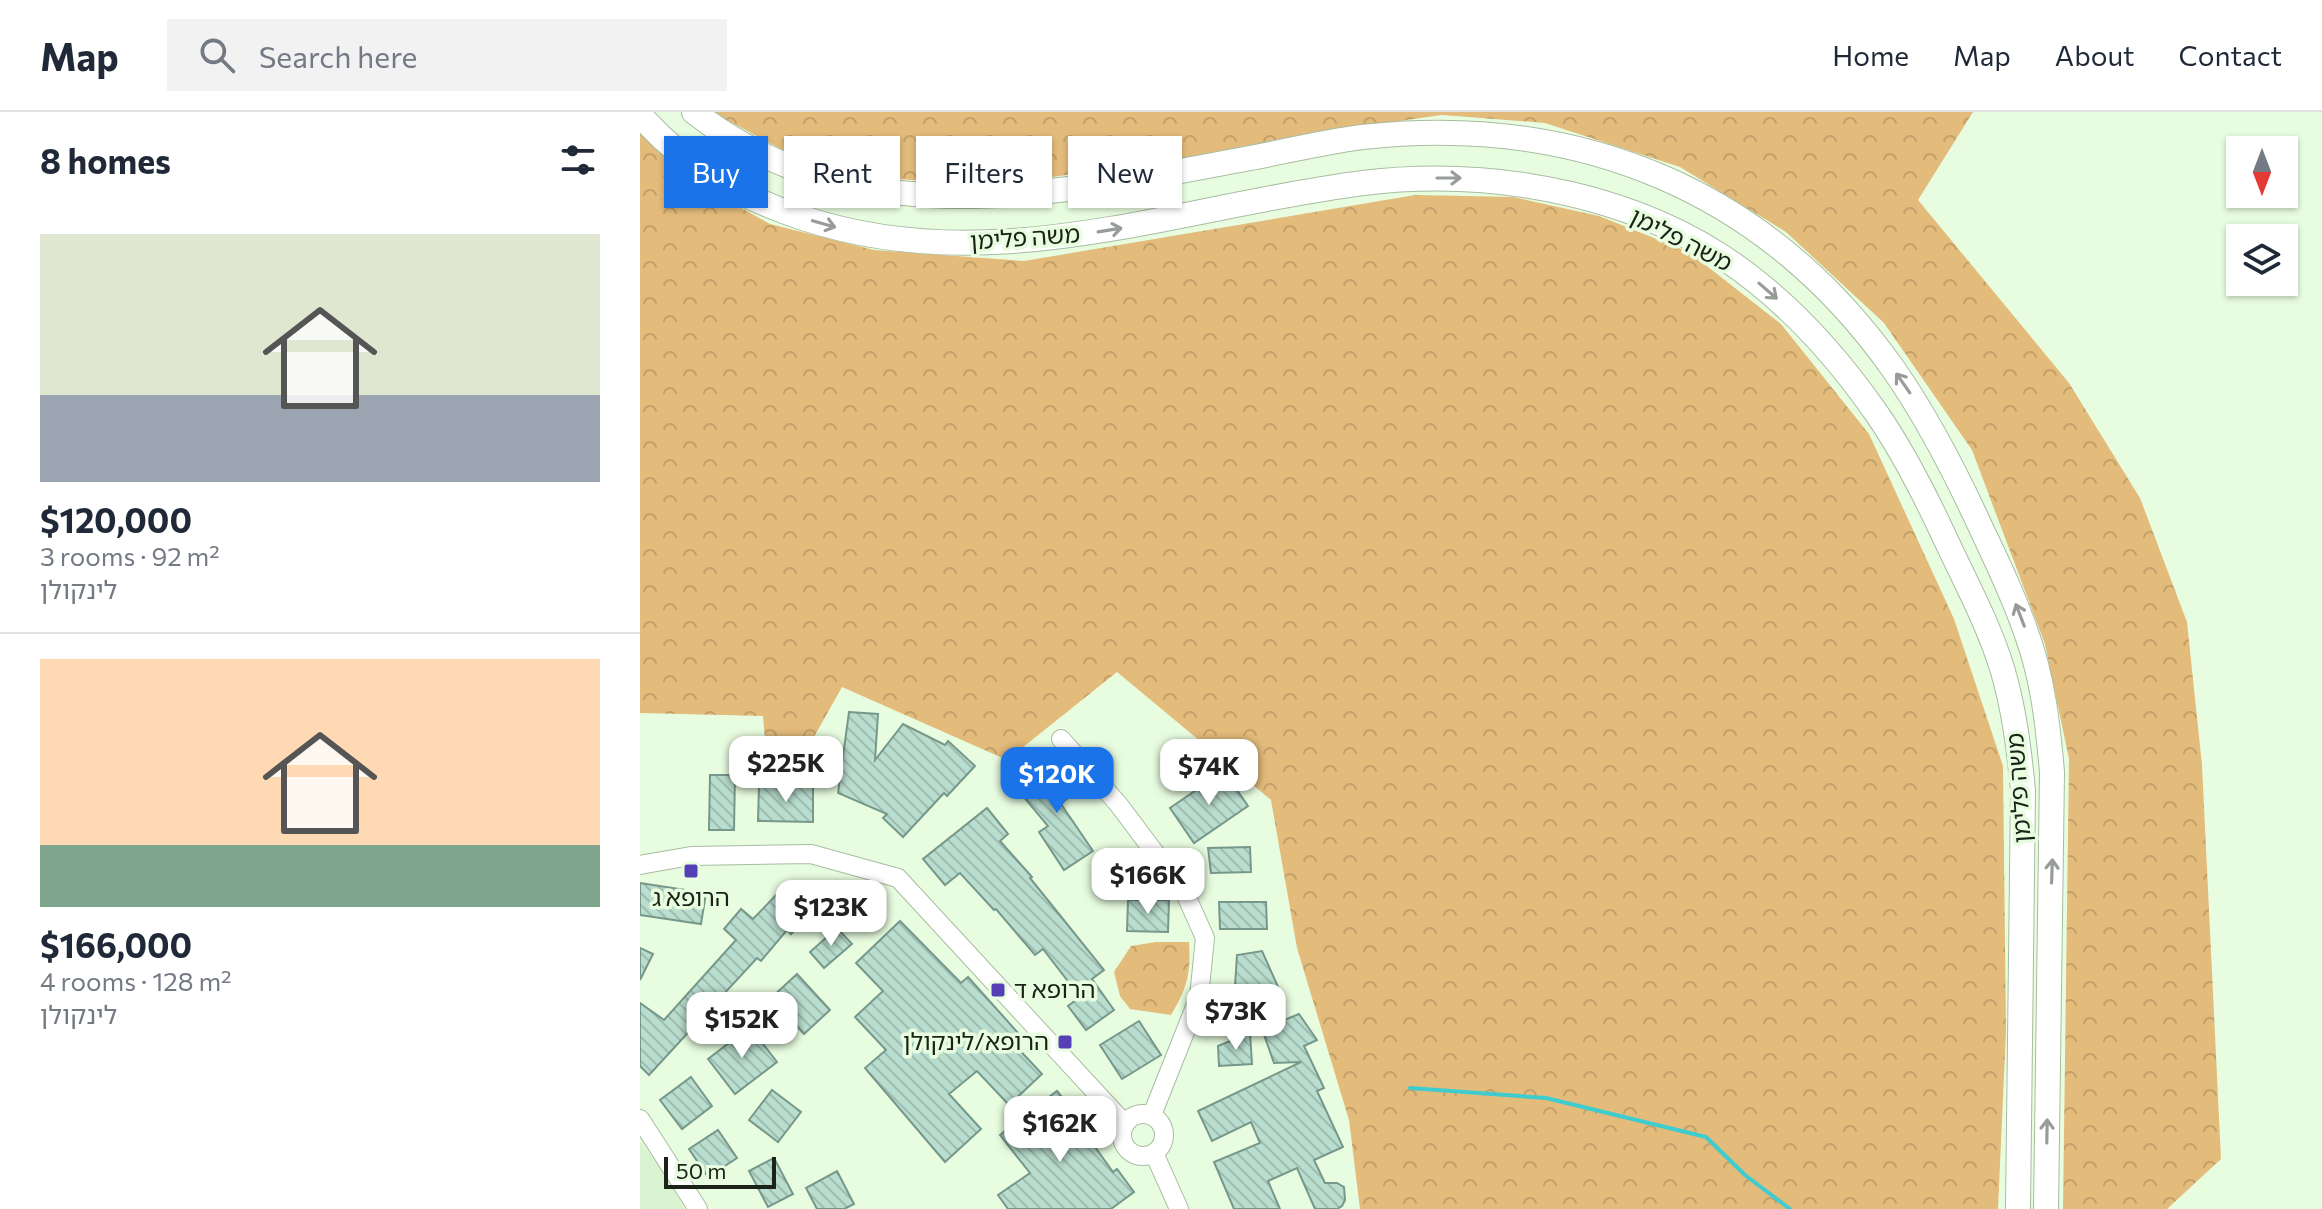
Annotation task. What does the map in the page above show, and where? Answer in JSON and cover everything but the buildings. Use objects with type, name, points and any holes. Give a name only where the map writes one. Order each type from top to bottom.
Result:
[{"type":"main road","name":"משה פלימן","points":[[694,112],[763,156],[807,172],[861,187],[949,197],[1078,189],[1369,137],[1463,132],[1520,138],[1579,150],[1652,172],[1708,199],[1773,240],[1825,286],[1874,343],[1908,390],[1940,442],[2004,577],[2029,638],[2044,701],[2052,772],[2046,1209]]},
{"type":"main road","name":"משה פלימן","points":[[640,115],[666,144],[690,163],[751,199],[821,224],[888,238],[949,243],[1051,239],[1361,183],[1462,178],[1543,188],[1642,216],[1694,242],[1755,280],[1804,323],[1851,378],[1883,423],[1914,473],[2001,664],[2015,723],[2023,790],[2018,1209]]},
{"type":"street","points":[[1061,739],[1119,805],[1185,893],[1205,938],[1199,997],[1152,1115]]},
{"type":"street","points":[[640,865],[691,856],[811,854],[898,878],[1125,1124]]},
{"type":"street","points":[[1137,1115],[1152,1115],[1165,1132],[1164,1140],[1154,1153],[1140,1156],[1127,1149],[1122,1138],[1125,1124],[1137,1115]]},
{"type":"street","points":[[640,1119],[698,1209]]},
{"type":"street","points":[[1154,1153],[1179,1209]]},
{"type":"shaded area","points":[[640,1141],[663,1172],[685,1209],[640,1209]]},
{"type":"green space","points":[[712,112],[1973,112],[1918,200],[2069,383],[2140,498],[2187,622],[2202,765],[2221,1159],[2167,1209],[2063,1209],[2069,759],[2045,644],[1972,450],[1884,323],[1786,232],[1680,167],[1545,123],[1442,115],[1301,135],[1182,158],[1182,136],[1068,136],[1068,175],[1052,177],[1052,136],[916,136],[916,180],[900,179],[900,136],[784,136],[784,150],[768,142],[768,136],[757,136]]},
{"type":"green space","points":[[640,132],[664,154],[664,208],[741,208],[770,224],[874,250],[1024,261],[1415,195],[1513,197],[1599,216],[1689,252],[1781,324],[1869,434],[1954,619],[2003,766],[2006,1031],[1998,1209],[1360,1209],[1349,1120],[1297,948],[1271,800],[1117,672],[1007,760],[842,687],[805,753],[766,751],[763,716],[640,713]]},
{"type":"green space","points":[[1189,942],[1187,980],[1171,1015],[1130,1009],[1120,996],[1114,972],[1131,946]]},
{"type":"waterway","points":[[1410,1088],[1546,1098],[1706,1137],[1745,1175],[1790,1209]]},
{"type":"place","name":"הרופא ג","points":[[691,871]]},
{"type":"place","name":"הרופא ד","points":[[998,990]]},
{"type":"place","name":"הרופא/לינקולן","points":[[1065,1042]]}]
